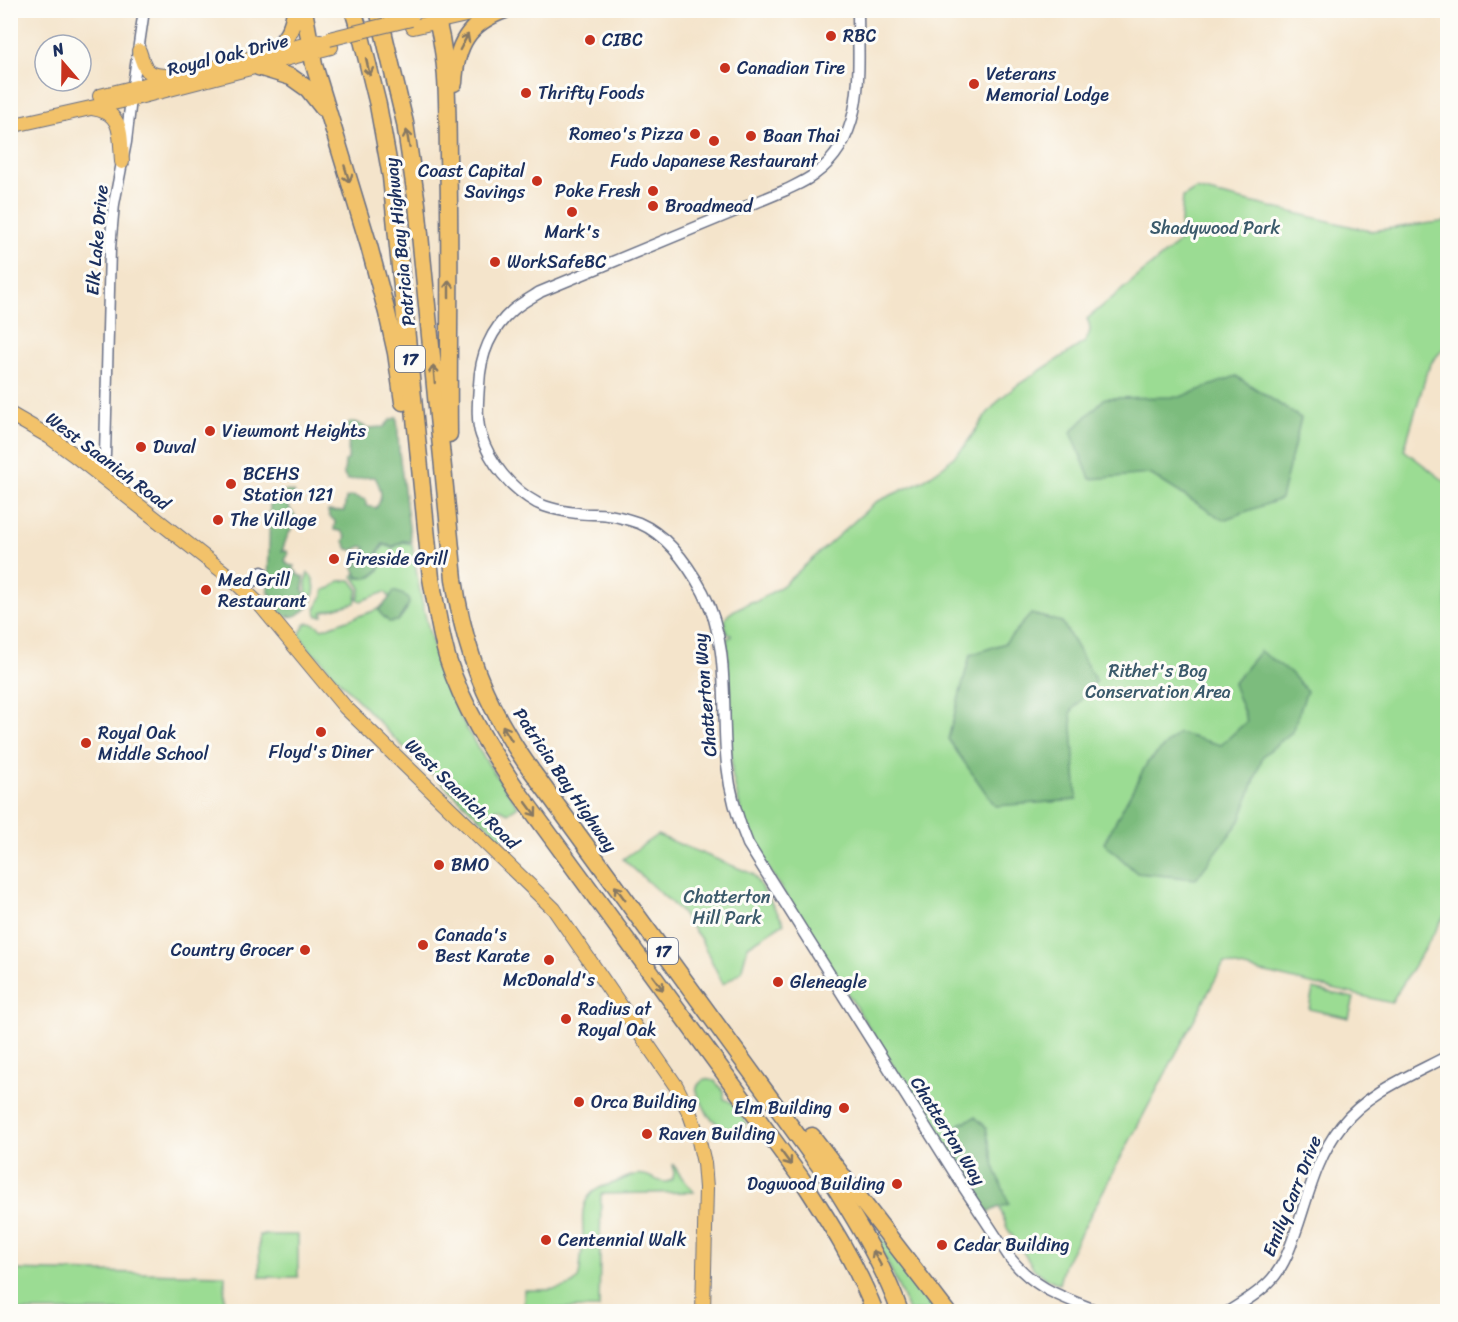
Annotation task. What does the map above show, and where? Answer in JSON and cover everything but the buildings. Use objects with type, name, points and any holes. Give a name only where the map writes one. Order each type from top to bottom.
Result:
[{"type":"highway","points":[[271,53],[290,32],[295,10]]},
{"type":"highway","points":[[304,10],[310,48],[372,257],[396,353],[421,557],[435,634],[454,690],[467,706]]},
{"type":"highway","name":"Patricia Bay Highway","points":[[353,10],[378,105],[391,177],[431,578],[448,660],[479,730],[517,790],[801,1178],[850,1256],[876,1311]]},
{"type":"highway","name":"Patricia Bay Highway","points":[[378,10],[405,123],[416,194],[459,611],[486,693],[500,722],[534,774],[835,1187],[868,1240],[884,1271],[900,1311]]},
{"type":"highway","points":[[450,204],[453,180],[455,68],[458,52],[473,28],[484,19],[505,10]]},
{"type":"highway","points":[[439,14],[448,101],[449,460],[454,527],[454,579]]},
{"type":"highway","points":[[258,67],[291,77],[308,89],[331,118]]},
{"type":"highway","points":[[639,918],[655,931],[947,1311]]},
{"type":"highway","points":[[801,1178],[810,1202],[843,1258],[865,1311]]},
{"type":"main road","name":"Royal Oak Drive","points":[[10,118],[258,67],[310,48],[412,23],[439,14],[488,10]]},
{"type":"main road","name":"Royal Oak Drive","points":[[10,126],[90,108],[182,76],[271,53],[310,48]]},
{"type":"main road","points":[[139,51],[148,72],[155,76],[182,76]]},
{"type":"main road","points":[[90,108],[101,109],[114,117],[120,131],[122,162]]},
{"type":"main road","name":"West Saanich Road","points":[[10,414],[50,437],[238,584],[262,607],[345,706],[554,909],[676,1086],[690,1114],[703,1159],[706,1188],[703,1311]]},
{"type":"street","name":"Elk Lake Drive","points":[[97,473],[105,455],[110,248],[114,204],[144,10]]},
{"type":"street","name":"Chatterton Way","points":[[858,10],[858,64],[854,117],[846,139],[826,165],[804,181],[786,190],[540,292],[515,308],[498,325],[486,346],[479,370],[480,434],[492,461],[509,482],[522,493],[539,504],[576,513],[609,515],[638,523],[654,531],[692,574],[703,593],[717,628],[722,664],[730,786],[735,809],[748,844],[1010,1258],[1019,1269],[1041,1287],[1100,1311]]},
{"type":"street","points":[[238,584],[253,582],[262,572]]},
{"type":"street","name":"Emily Carr Drive","points":[[1228,1311],[1255,1295],[1283,1263],[1322,1156],[1345,1121],[1375,1095],[1448,1056]]},
{"type":"green space","name":"Rithet's Bog Conservation Area","points":[[1196,189],[1370,231],[1447,221],[1447,344],[1427,372],[1404,450],[1447,483],[1447,912],[1391,1003],[1224,963],[1064,1265],[1059,1284],[1034,1269],[1007,1228],[989,1177],[953,1151],[950,1156],[753,844],[743,820],[732,774],[727,638],[731,637],[731,634],[727,634],[725,622],[726,617],[733,611],[753,601],[754,603],[782,586],[876,502],[922,481],[944,466],[964,447],[1001,398],[1085,342],[1090,330],[1087,319],[1179,242],[1183,197]]},
{"type":"green space","points":[[1236,376],[1301,418],[1281,499],[1223,520],[1150,474],[1090,479],[1071,432],[1105,398],[1180,397]]},
{"type":"green space","points":[[397,417],[399,452],[411,542],[403,541],[393,547],[383,544],[377,553],[382,564],[377,571],[373,576],[367,578],[358,577],[353,565],[358,565],[360,552],[366,548],[362,546],[353,550],[348,549],[344,541],[346,537],[341,531],[334,530],[335,521],[329,516],[328,511],[344,511],[346,498],[352,496],[366,500],[366,506],[376,508],[381,493],[375,477],[347,480],[344,475],[345,461],[348,460],[349,430],[346,427],[350,422],[367,428],[384,427],[390,420]]},
{"type":"green space","points":[[285,491],[294,492],[295,497],[289,498],[289,508],[297,519],[282,551],[287,551],[288,555],[285,560],[288,565],[294,566],[296,574],[304,577],[303,590],[306,596],[313,598],[305,610],[291,616],[280,612],[269,598],[271,594],[268,592],[270,503],[272,498]]},
{"type":"green space","points":[[403,542],[412,544],[431,637],[455,707],[480,751],[518,806],[508,813],[498,808],[491,812],[507,832],[502,839],[394,738],[319,657],[313,654],[300,636],[306,623],[315,624],[322,629],[379,609],[381,614],[398,621],[407,609],[395,592],[389,598],[385,592],[361,601],[358,599],[361,588],[353,576],[356,573],[357,578],[373,576],[383,563],[378,554],[384,545],[393,548]]},
{"type":"green space","points":[[308,573],[314,584],[313,596],[307,594]]},
{"type":"green space","points":[[351,580],[358,589],[355,603],[322,612],[323,616],[318,616],[315,609],[324,590],[331,588],[339,581]]},
{"type":"green space","points":[[394,591],[408,597],[409,604],[398,621],[389,622],[379,609]]},
{"type":"green space","points":[[1031,614],[1062,622],[1096,681],[1071,712],[1077,800],[995,806],[948,739],[970,655],[1005,643]]},
{"type":"green space","points":[[1260,651],[1290,672],[1307,691],[1292,732],[1263,756],[1240,821],[1196,879],[1137,873],[1104,843],[1147,763],[1178,733],[1221,745],[1247,721],[1233,684]]},
{"type":"green space","name":"Chatterton Hill Park","points":[[657,835],[753,874],[784,923],[748,946],[741,972],[723,984],[700,938],[679,910],[623,859]]},
{"type":"green space","points":[[1313,989],[1354,998],[1349,1018],[1309,1009]]},
{"type":"green space","points":[[704,1079],[715,1081],[724,1092],[724,1099],[742,1116],[746,1123],[739,1136],[724,1130],[708,1115],[696,1091]]},
{"type":"green space","points":[[975,1117],[986,1127],[994,1166],[1009,1204],[989,1212],[976,1197],[950,1156],[953,1151],[958,1151],[955,1129],[959,1124]]},
{"type":"green space","points":[[673,1164],[694,1192],[601,1194],[599,1308],[524,1309],[524,1290],[567,1287],[577,1280],[580,1272],[583,1209],[593,1192],[636,1175],[663,1182],[669,1181],[674,1175]]},
{"type":"green space","points":[[858,1208],[940,1311],[908,1311],[886,1259]]},
{"type":"green space","points":[[259,1235],[298,1235],[298,1277],[260,1277]]},
{"type":"green space","points":[[11,1270],[225,1275],[224,1311],[11,1311]]},
{"type":"place","name":"RBC","points":[[831,36]]},
{"type":"place","name":"CIBC","points":[[590,40]]},
{"type":"place","name":"Canadian Tire","points":[[725,68]]},
{"type":"place","name":"Veterans Memorial Lodge","points":[[974,84]]},
{"type":"place","name":"Thrifty Foods","points":[[526,93]]},
{"type":"place","name":"Romeo's Pizza","points":[[695,134]]},
{"type":"place","name":"Baan Thai","points":[[751,136]]},
{"type":"place","name":"Fudo Japanese Restaurant","points":[[714,141]]},
{"type":"place","name":"Coast Capital Savings","points":[[537,181]]},
{"type":"place","name":"Poke Fresh","points":[[653,191]]},
{"type":"place","name":"Broadmead","points":[[653,206]]},
{"type":"place","name":"Mark's","points":[[572,212]]},
{"type":"place","name":"WorkSafeBC","points":[[495,262]]},
{"type":"place","name":"Viewmont Heights","points":[[210,431]]},
{"type":"place","name":"Duval","points":[[141,447]]},
{"type":"place","name":"BCEHS Station 121","points":[[231,484]]},
{"type":"place","name":"The Village","points":[[218,520]]},
{"type":"place","name":"Fireside Grill","points":[[334,559]]},
{"type":"place","name":"Med Grill Restaurant","points":[[206,590]]},
{"type":"place","name":"Floyd's Diner","points":[[321,732]]},
{"type":"place","name":"Royal Oak Middle School","points":[[86,743]]},
{"type":"place","name":"BMO","points":[[439,865]]},
{"type":"place","name":"Canada's Best Karate","points":[[423,945]]},
{"type":"place","name":"Country Grocer","points":[[305,950]]},
{"type":"place","name":"McDonald's","points":[[549,960]]},
{"type":"place","name":"Gleneagle","points":[[778,982]]},
{"type":"place","name":"Radius at Royal Oak","points":[[566,1019]]},
{"type":"place","name":"Orca Building","points":[[579,1102]]},
{"type":"place","name":"Elm Building","points":[[844,1108]]},
{"type":"place","name":"Raven Building","points":[[647,1134]]},
{"type":"place","name":"Dogwood Building","points":[[897,1184]]},
{"type":"place","name":"Centennial Walk","points":[[546,1240]]},
{"type":"place","name":"Cedar Building","points":[[942,1245]]},
{"type":"park label","name":"Shadywood Park","points":[[1215,228]]}]
